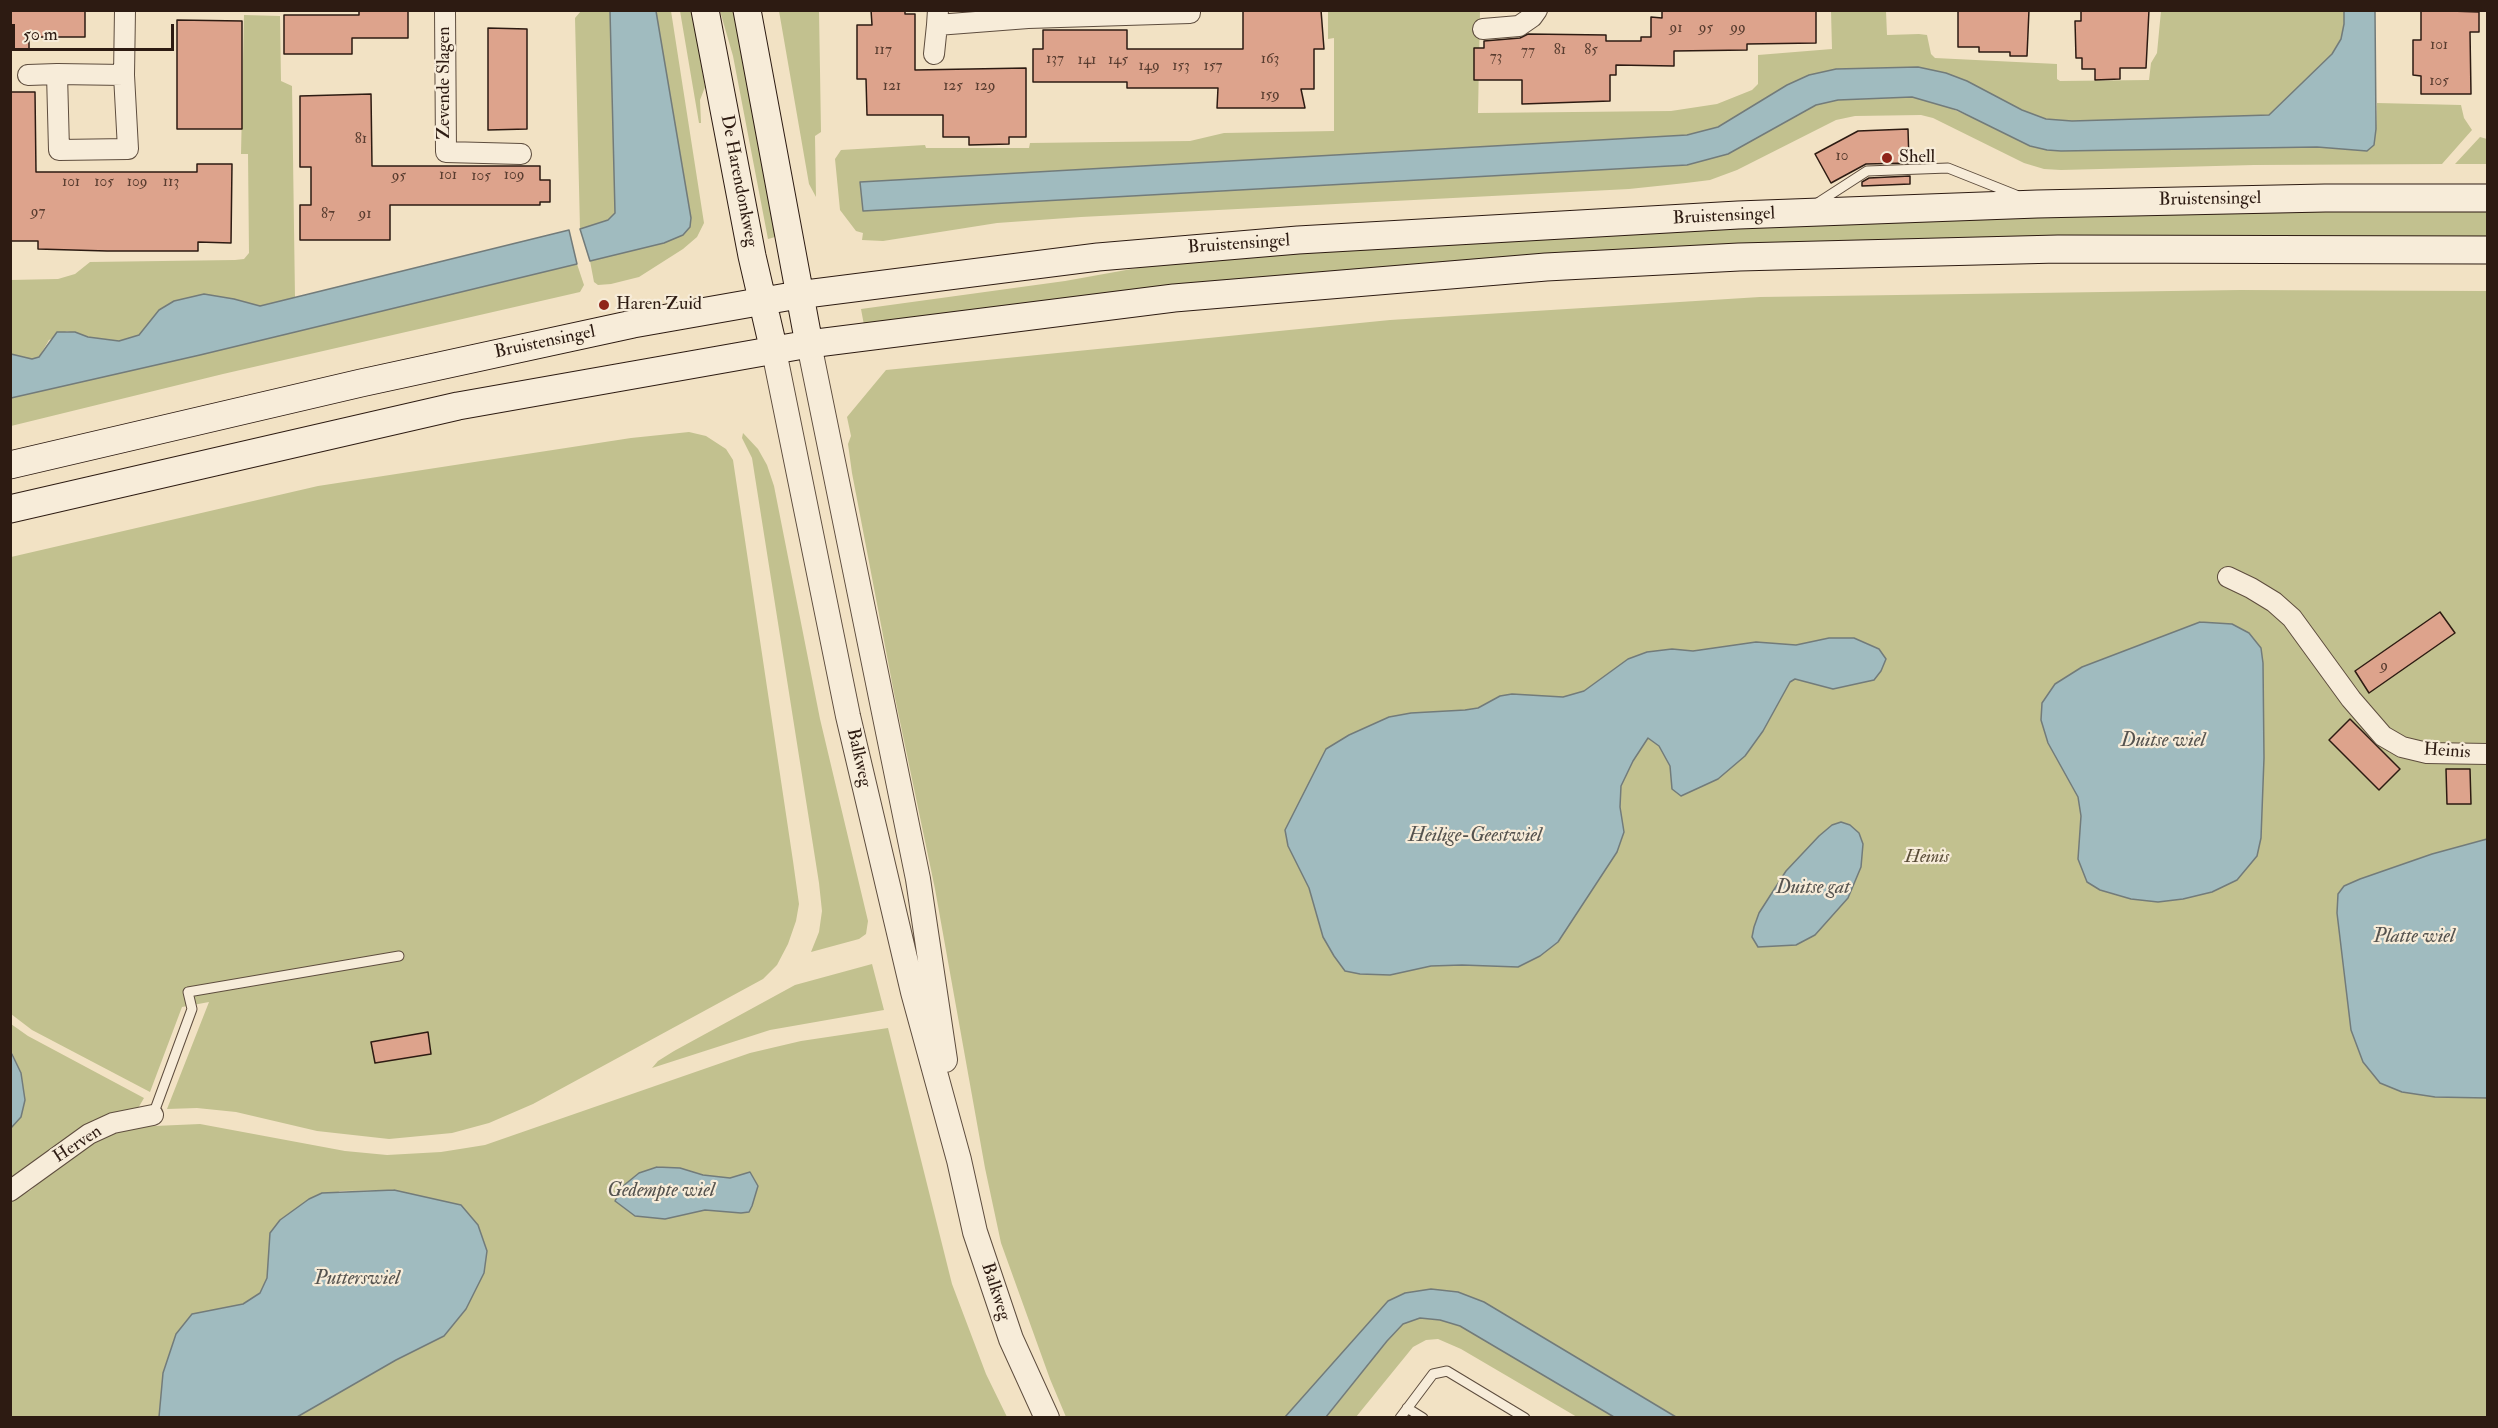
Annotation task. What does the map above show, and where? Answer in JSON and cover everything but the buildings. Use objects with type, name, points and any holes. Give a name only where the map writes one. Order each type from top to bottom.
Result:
[{"type":"main road","name":"De Harendonkweg","points":[[705,10],[762,301],[774,351]]},
{"type":"main road","name":"De Harendonkweg","points":[[747,10],[798,295],[809,344]]},
{"type":"main road","name":"Bruistensingel","points":[[10,465],[362,383],[633,324],[798,295],[1098,257],[1346,237],[1802,213],[2037,204],[2325,198],[2487,198]]},
{"type":"main road","points":[[10,509],[458,406],[809,344],[1174,298],[1569,266],[1739,257],[2058,249],[2487,250]]},
{"type":"street","points":[[57,74],[59,150],[128,149],[124,75],[125,10]]},
{"type":"street","name":"Zevende Slagen","points":[[445,10],[446,152],[521,154]]},
{"type":"street","points":[[934,54],[938,18],[1190,13],[1190,10]]},
{"type":"street","points":[[1483,28],[1519,26],[1533,17],[1536,10]]},
{"type":"street","points":[[28,75],[124,75]]},
{"type":"street","name":"Balkweg","points":[[809,344],[918,879],[959,1160]]},
{"type":"street","name":"Balkweg","points":[[774,351],[851,727],[913,992],[959,1160],[975,1232],[1011,1339],[1047,1418]]},
{"type":"street","name":"Heinis","points":[[2228,577],[2266,597],[2292,618],[2351,699],[2383,736],[2402,747],[2427,753],[2487,754]]},
{"type":"street","name":"Herven","points":[[10,1191],[89,1134],[113,1123],[153,1115]]},
{"type":"lane","points":[[1802,213],[1867,171],[1948,168],[2037,204]]},
{"type":"lane","points":[[153,1115],[192,1009],[188,992],[399,956]]},
{"type":"lane","points":[[1400,1418],[1433,1374],[1447,1371],[1525,1418]]},
{"type":"lane","points":[[1407,1408],[1423,1418]]},
{"type":"green space","points":[[1328,10],[1480,11],[1478,113],[1671,111],[1717,104],[1752,90],[1758,84],[1758,55],[1832,49],[1831,11],[1886,11],[1887,35],[1927,35],[1931,54],[1935,58],[2057,64],[2057,79],[2060,81],[2149,80],[2151,63],[2157,53],[2161,11],[2344,11],[2344,24],[2341,39],[2332,54],[2269,115],[2072,121],[2046,119],[2022,110],[1967,81],[1946,73],[1918,67],[1836,69],[1809,75],[1787,85],[1718,127],[1687,135],[860,182],[863,211],[1687,165],[1728,154],[1799,113],[1816,105],[1838,100],[1912,97],[1936,102],[2047,150],[2061,151],[2317,147],[2367,151],[2376,129],[2377,103],[2461,105],[2464,118],[2472,130],[2442,164],[2254,165],[2061,170],[2044,169],[2024,163],[1933,118],[1921,115],[1855,116],[1836,120],[1737,170],[1710,180],[1629,189],[1081,217],[997,223],[883,241],[862,240],[863,233],[856,231],[840,210],[835,159],[841,150],[925,145],[926,148],[1029,148],[1030,143],[1190,141],[1224,133],[1334,131],[1334,38],[1328,39]]},
{"type":"green space","points":[[581,11],[610,11],[616,198],[615,213],[608,220],[580,229],[575,18]]},
{"type":"green space","points":[[656,11],[671,11],[704,223],[697,237],[683,249],[639,277],[598,285],[594,282],[590,261],[664,243],[690,227],[691,218]]},
{"type":"green space","points":[[680,11],[692,11],[705,87],[700,100],[701,123],[699,123]]},
{"type":"green space","points":[[720,11],[734,11],[775,237],[768,239],[733,56]]},
{"type":"green space","points":[[779,11],[819,11],[821,132],[815,136],[816,197],[809,184]]},
{"type":"green space","points":[[244,15],[280,16],[281,81],[292,86],[295,298],[259,306],[204,294],[191,298],[148,325],[139,335],[119,341],[88,337],[67,331],[49,340],[39,357],[32,359],[11,354],[10,280],[58,279],[75,274],[90,262],[235,260],[244,259],[249,253],[248,154],[241,154]]},
{"type":"green space","points":[[2480,137],[2487,139],[2487,164],[2455,164]]},
{"type":"green space","points":[[2487,209],[2487,238],[1180,285],[864,325],[861,309],[1065,281],[1176,261],[1550,237],[2053,215]]},
{"type":"green space","points":[[577,264],[584,285],[580,292],[223,374],[11,426],[10,398],[200,355]]},
{"type":"green space","name":"Heinis","points":[[2240,290],[2487,291],[2487,1417],[1676,1417],[1515,1321],[1431,1289],[1286,1417],[1066,1417],[1001,1243],[985,1168],[935,889],[894,693],[852,473],[848,444],[851,436],[847,417],[886,370],[1390,320],[1760,297]]},
{"type":"green space","points":[[689,432],[706,436],[726,449],[733,460],[799,904],[788,944],[777,965],[763,979],[533,1104],[489,1123],[452,1133],[389,1139],[317,1131],[236,1112],[197,1108],[167,1109],[209,1002],[182,1007],[150,1092],[32,1030],[11,1014],[11,557],[318,486],[631,438]]},
{"type":"green space","points":[[743,433],[758,449],[767,465],[774,486],[820,719],[868,921],[866,934],[859,939],[811,952],[819,932],[822,911],[819,883],[752,458],[742,438]]},
{"type":"green space","points":[[872,964],[884,1010],[770,1030],[652,1068],[658,1061],[674,1051],[795,985]]},
{"type":"green space","points":[[11,1024],[28,1036],[144,1098],[137,1110],[11,1184],[10,1128],[21,1117],[21,1073],[11,1050]]},
{"type":"green space","points":[[888,1028],[952,1284],[986,1374],[1007,1417],[297,1417],[396,1360],[444,1336],[466,1309],[487,1251],[478,1225],[468,1213],[394,1190],[340,1191],[270,1234],[267,1278],[260,1293],[243,1304],[192,1314],[163,1373],[159,1417],[11,1418],[11,1201],[31,1190],[60,1164],[106,1136],[132,1127],[200,1124],[345,1151],[387,1155],[441,1152],[485,1145],[750,1053],[801,1041]],"holes":[[[680,1168],[703,1175],[730,1178],[750,1173],[758,1186],[752,1202],[717,1211],[705,1210],[665,1219]]]},
{"type":"green space","points":[[1420,1318],[1440,1320],[1460,1326],[1614,1417],[1577,1417],[1461,1349],[1438,1339],[1426,1340],[1413,1347],[1356,1417],[1326,1418],[1387,1341],[1403,1324]]},
{"type":"water","points":[[610,11],[656,11],[691,218],[690,227],[683,235],[664,243],[590,261],[580,229],[608,220],[615,213]]},
{"type":"water","points":[[2344,11],[2375,11],[2376,129],[2374,145],[2367,151],[2317,147],[2047,150],[2030,146],[1957,110],[1912,97],[1838,100],[1816,105],[1728,154],[1687,165],[863,211],[860,182],[1687,135],[1718,127],[1787,85],[1809,75],[1836,69],[1918,67],[1946,73],[1967,81],[2022,110],[2046,119],[2072,121],[2269,115],[2332,54],[2341,39]]},
{"type":"water","points":[[569,230],[577,264],[11,398],[11,354],[32,359],[39,357],[57,332],[75,332],[88,337],[119,341],[139,335],[159,310],[174,301],[204,294],[260,306]]},
{"type":"water","name":"Duitse wiel","points":[[2200,622],[2232,624],[2249,633],[2261,648],[2264,758],[2261,838],[2257,856],[2237,880],[2212,892],[2183,899],[2158,902],[2131,899],[2100,890],[2087,882],[2078,859],[2081,816],[2078,797],[2048,743],[2041,720],[2042,703],[2055,684],[2082,667]]},
{"type":"water","name":"Heilige-Geestwiel","points":[[1829,638],[1854,638],[1879,649],[1886,659],[1881,671],[1874,680],[1833,689],[1795,679],[1790,682],[1763,731],[1745,756],[1718,779],[1681,796],[1672,789],[1670,766],[1659,746],[1648,738],[1621,786],[1620,807],[1624,832],[1617,852],[1558,942],[1540,956],[1518,967],[1431,966],[1390,975],[1345,971],[1334,956],[1323,937],[1309,888],[1288,846],[1285,830],[1326,749],[1349,735],[1389,717],[1478,708],[1500,696],[1512,694],[1563,697],[1584,691],[1628,659],[1647,652],[1672,649],[1693,651],[1756,642],[1796,645]]},
{"type":"water","name":"Duitse gat","points":[[1841,822],[1850,825],[1859,833],[1863,844],[1861,867],[1848,898],[1815,935],[1796,945],[1758,947],[1752,937],[1759,913],[1786,871],[1819,836],[1832,825]]},
{"type":"water","name":"Platte wiel","points":[[2487,839],[2487,1098],[2435,1097],[2402,1092],[2380,1083],[2363,1062],[2351,1030],[2337,913],[2338,894],[2344,886],[2360,879],[2432,854]]},
{"type":"water","points":[[10,1050],[21,1073],[25,1100],[21,1117],[11,1128]]},
{"type":"water","name":"Gedempte wiel","points":[[657,1167],[680,1168],[703,1175],[730,1178],[750,1172],[758,1186],[749,1212],[741,1213],[705,1210],[665,1219],[635,1216],[615,1201],[623,1186],[639,1173]]},
{"type":"water","name":"Putterswiel","points":[[394,1190],[461,1205],[478,1225],[487,1251],[484,1273],[466,1309],[444,1336],[396,1360],[297,1417],[159,1417],[163,1373],[176,1334],[192,1314],[243,1304],[260,1293],[267,1278],[270,1233],[280,1220],[309,1199],[322,1193]]},
{"type":"water","points":[[1431,1289],[1458,1292],[1484,1302],[1676,1417],[1614,1417],[1460,1326],[1440,1320],[1420,1318],[1403,1324],[1326,1417],[1285,1417],[1388,1301],[1405,1293]]},
{"type":"place","name":"Shell","points":[[1887,158]]},
{"type":"place","name":"Haren Zuid","points":[[604,305]]}]
